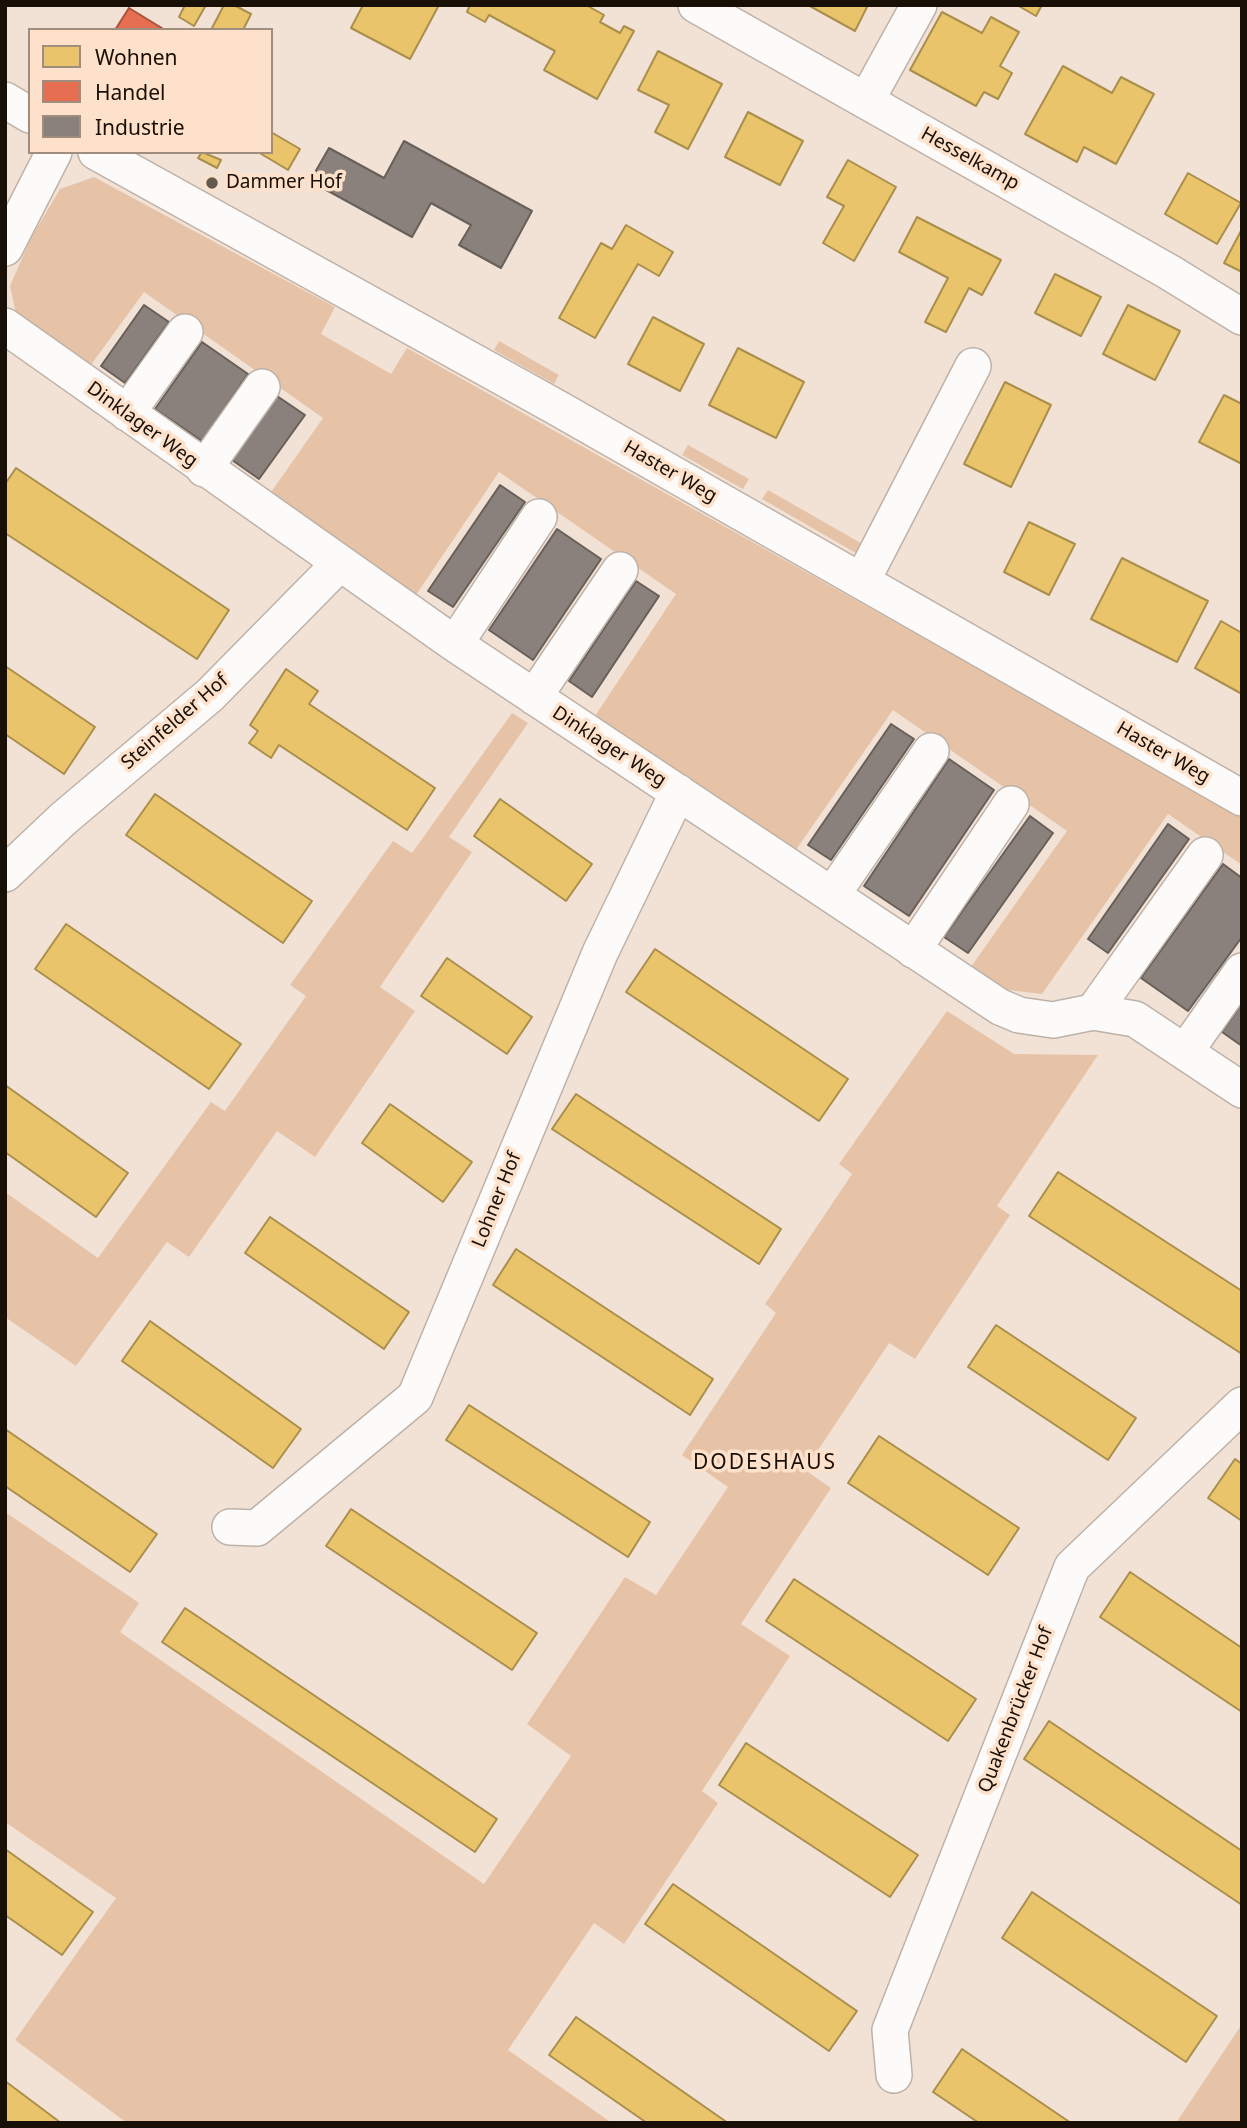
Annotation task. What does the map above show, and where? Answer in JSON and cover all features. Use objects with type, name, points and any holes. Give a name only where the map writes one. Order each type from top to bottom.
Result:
[{"type":"street","name":"Hesselkamp","points":[[696,5],[739,16],[866,101],[1169,272],[1242,317]]},
{"type":"street","points":[[866,101],[919,5]]},
{"type":"street","points":[[5,100],[28,114]]},
{"type":"street","points":[[5,248],[53,154]]},
{"type":"street","name":"Haster Weg","points":[[100,154],[543,399],[1242,798]]},
{"type":"street","name":"Dinklager Weg","points":[[5,326],[455,644],[1000,1007],[1019,1016],[1053,1020],[1093,1012],[1135,1020],[1242,1090]]},
{"type":"street","points":[[127,413],[185,332]]},
{"type":"street","points":[[862,581],[973,366]]},
{"type":"street","points":[[204,469],[262,387]]},
{"type":"street","points":[[455,644],[539,517]]},
{"type":"street","name":"Steinfelder Hof","points":[[5,874],[64,819],[210,695],[339,564]]},
{"type":"street","points":[[534,697],[620,570]]},
{"type":"street","points":[[832,895],[931,751]]},
{"type":"street","name":"Lohner Hof","points":[[230,1527],[257,1528],[415,1397],[600,953],[678,792]]},
{"type":"street","points":[[913,950],[1011,804]]},
{"type":"street","points":[[1093,1012],[1205,855]]},
{"type":"street","points":[[1185,1052],[1242,971]]},
{"type":"street","name":"Quakenbrücker Hof","points":[[894,2075],[890,2030],[1072,1567],[1242,1405]]},
{"type":"shaded area","points":[[94,177],[335,307],[321,334],[391,374],[407,348],[1242,817],[1242,865],[1168,814],[1042,994],[1000,989],[968,971],[1067,831],[893,710],[793,854],[595,716],[676,594],[499,472],[416,595],[267,498],[323,418],[144,292],[85,373],[18,322],[10,286],[31,238],[60,189]]},
{"type":"shaded area","points":[[499,341],[559,375],[554,384],[494,350]]},
{"type":"shaded area","points":[[688,445],[749,479],[743,489],[682,455]]},
{"type":"shaded area","points":[[768,490],[866,546],[861,556],[762,499]]},
{"type":"shaded area","points":[[512,713],[528,723],[449,837],[472,852],[380,987],[415,1011],[315,1157],[277,1131],[189,1257],[167,1242],[76,1366],[5,1317],[5,1192],[98,1258],[211,1102],[225,1111],[306,996],[290,985],[393,841],[412,853]]},
{"type":"shaded area","points":[[947,1011],[1014,1054],[1098,1055],[997,1206],[1010,1215],[915,1359],[889,1343],[805,1470],[831,1488],[741,1624],[790,1656],[702,1791],[718,1803],[624,1944],[594,1923],[508,2050],[612,2123],[127,2123],[15,2040],[116,1898],[5,1822],[5,1512],[139,1603],[120,1632],[484,1884],[571,1756],[527,1724],[625,1577],[656,1595],[728,1487],[682,1455],[776,1313],[765,1304],[852,1174],[839,1164]]},
{"type":"shaded area","points":[[1242,2024],[1242,2121],[1176,2123]]},
{"type":"building: Wohnen","points":[[185,5],[206,5],[194,26],[179,17]]},
{"type":"building: Wohnen","points":[[224,5],[234,5],[251,14],[244,28],[212,28]]},
{"type":"building: Wohnen","points":[[363,5],[439,5],[410,59],[351,28]]},
{"type":"building: Wohnen","points":[[470,5],[586,5],[604,15],[600,22],[620,33],[624,26],[634,31],[597,99],[544,70],[555,51],[489,15],[485,22],[467,12]]},
{"type":"building: Wohnen","points":[[808,5],[868,5],[855,31]]},
{"type":"building: Wohnen","points":[[1017,5],[1042,5],[1036,16]]},
{"type":"building: Wohnen","points":[[942,12],[982,33],[991,17],[1019,32],[1000,66],[1012,73],[998,99],[984,92],[976,106],[910,70]]},
{"type":"building: Wohnen","points":[[658,51],[722,84],[688,149],[655,132],[669,105],[638,90]]},
{"type":"building: Wohnen","points":[[1063,66],[1112,93],[1121,77],[1154,94],[1116,164],[1084,147],[1077,162],[1025,134]]},
{"type":"building: Wohnen","points":[[748,112],[803,141],[780,185],[725,157]]},
{"type":"building: Wohnen","points":[[273,133],[300,149],[288,170],[261,154],[273,154]]},
{"type":"building: Wohnen","points":[[201,154],[207,154],[221,160],[217,168],[198,158]]},
{"type":"building: Wohnen","points":[[848,160],[896,187],[854,261],[823,243],[844,206],[827,197]]},
{"type":"building: Wohnen","points":[[1188,173],[1241,203],[1217,244],[1165,214]]},
{"type":"building: Wohnen","points":[[917,217],[1001,260],[982,295],[969,288],[946,332],[925,322],[948,278],[899,252]]},
{"type":"building: Wohnen","points":[[626,225],[673,252],[659,276],[638,264],[595,338],[559,318],[601,243],[612,249]]},
{"type":"building: Wohnen","points":[[1242,229],[1242,272],[1224,263]]},
{"type":"building: Wohnen","points":[[1055,274],[1101,297],[1081,336],[1035,313]]},
{"type":"building: Wohnen","points":[[1128,305],[1180,331],[1155,380],[1103,354]]},
{"type":"building: Wohnen","points":[[653,317],[704,344],[680,391],[628,364]]},
{"type":"building: Wohnen","points":[[738,348],[804,382],[776,438],[709,405]]},
{"type":"building: Wohnen","points":[[1005,382],[1051,405],[1011,487],[964,464]]},
{"type":"building: Wohnen","points":[[1224,395],[1242,404],[1242,464],[1199,442]]},
{"type":"building: Wohnen","points":[[16,468],[229,610],[197,659],[5,533],[5,484]]},
{"type":"building: Wohnen","points":[[1029,522],[1075,544],[1049,595],[1004,572]]},
{"type":"building: Wohnen","points":[[1122,558],[1208,601],[1177,662],[1091,619]]},
{"type":"building: Wohnen","points":[[1221,621],[1242,633],[1242,694],[1195,668]]},
{"type":"building: Wohnen","points":[[5,666],[95,727],[64,774],[5,734]]},
{"type":"building: Wohnen","points":[[286,669],[318,691],[309,704],[435,788],[407,830],[279,745],[271,758],[249,743],[258,731],[250,725]]},
{"type":"building: Wohnen","points":[[155,794],[312,901],[283,943],[126,835]]},
{"type":"building: Wohnen","points":[[500,799],[592,864],[566,901],[474,836]]},
{"type":"building: Wohnen","points":[[66,924],[241,1044],[209,1089],[35,969]]},
{"type":"building: Wohnen","points":[[655,949],[848,1079],[819,1121],[626,992]]},
{"type":"building: Wohnen","points":[[447,958],[532,1017],[507,1054],[421,996]]},
{"type":"building: Wohnen","points":[[5,1085],[128,1173],[96,1217],[5,1152]]},
{"type":"building: Wohnen","points":[[576,1094],[781,1229],[759,1264],[552,1129]]},
{"type":"building: Wohnen","points":[[390,1104],[472,1162],[443,1202],[362,1143]]},
{"type":"building: Wohnen","points":[[1058,1172],[1242,1291],[1242,1354],[1029,1216]]},
{"type":"building: Wohnen","points":[[270,1217],[409,1312],[384,1349],[245,1253]]},
{"type":"building: Wohnen","points":[[516,1249],[713,1379],[690,1415],[493,1285]]},
{"type":"building: Wohnen","points":[[150,1321],[301,1429],[273,1468],[122,1361]]},
{"type":"building: Wohnen","points":[[996,1325],[1136,1418],[1108,1460],[968,1367]]},
{"type":"building: Wohnen","points":[[469,1405],[650,1522],[628,1557],[446,1440]]},
{"type":"building: Wohnen","points":[[5,1429],[157,1534],[130,1572],[5,1486]]},
{"type":"building: Wohnen","points":[[879,1436],[1019,1528],[988,1575],[848,1483]]},
{"type":"building: Wohnen","points":[[1235,1459],[1242,1464],[1242,1521],[1208,1498]]},
{"type":"building: Wohnen","points":[[351,1509],[537,1633],[512,1670],[326,1546]]},
{"type":"building: Wohnen","points":[[1130,1572],[1242,1648],[1242,1712],[1100,1617]]},
{"type":"building: Wohnen","points":[[794,1579],[976,1699],[948,1741],[766,1621]]},
{"type":"building: Wohnen","points":[[185,1608],[497,1819],[475,1852],[162,1642]]},
{"type":"building: Wohnen","points":[[1049,1721],[1242,1851],[1242,1905],[1024,1759]]},
{"type":"building: Wohnen","points":[[746,1743],[918,1855],[890,1897],[719,1785]]},
{"type":"building: Wohnen","points":[[5,1849],[93,1912],[62,1955],[5,1915]]},
{"type":"building: Wohnen","points":[[673,1884],[857,2011],[829,2051],[645,1924]]},
{"type":"building: Wohnen","points":[[1032,1892],[1217,2016],[1186,2062],[1002,1938]]},
{"type":"building: Wohnen","points":[[576,2017],[728,2123],[647,2123],[549,2055]]},
{"type":"building: Wohnen","points":[[962,2049],[1071,2123],[979,2123],[933,2092]]},
{"type":"building: Wohnen","points":[[5,2081],[61,2123],[5,2123]]},
{"type":"building: Handel","points":[[129,8],[162,28],[116,28]]},
{"type":"building: Industrie","points":[[404,141],[532,211],[501,268],[459,245],[471,225],[431,203],[412,237],[310,181],[329,148],[384,178]]},
{"type":"building: Industrie","points":[[144,305],[169,322],[125,383],[101,366]]},
{"type":"building: Industrie","points":[[202,342],[248,374],[202,441],[155,409]]},
{"type":"building: Industrie","points":[[277,396],[305,415],[259,479],[232,460]]},
{"type":"building: Industrie","points":[[500,485],[525,502],[453,607],[428,591]]},
{"type":"building: Industrie","points":[[557,529],[601,559],[533,660],[489,630]]},
{"type":"building: Industrie","points":[[636,581],[659,596],[592,697],[569,681]]},
{"type":"building: Industrie","points":[[891,724],[914,739],[831,860],[808,845]]},
{"type":"building: Industrie","points":[[949,759],[994,790],[909,916],[864,886]]},
{"type":"building: Industrie","points":[[1030,816],[1053,833],[968,953],[944,937]]},
{"type":"building: Industrie","points":[[1168,824],[1189,839],[1108,953],[1088,939]]},
{"type":"building: Industrie","points":[[1223,864],[1242,878],[1242,937],[1188,1011],[1141,978]]},
{"type":"building: Industrie","points":[[1242,1003],[1242,1046],[1222,1032]]},
{"type":"place","name":"Dammer Hof","points":[[212,183]]},
{"type":"district","name":"DODESHAUS","points":[[765,1463]]}]
